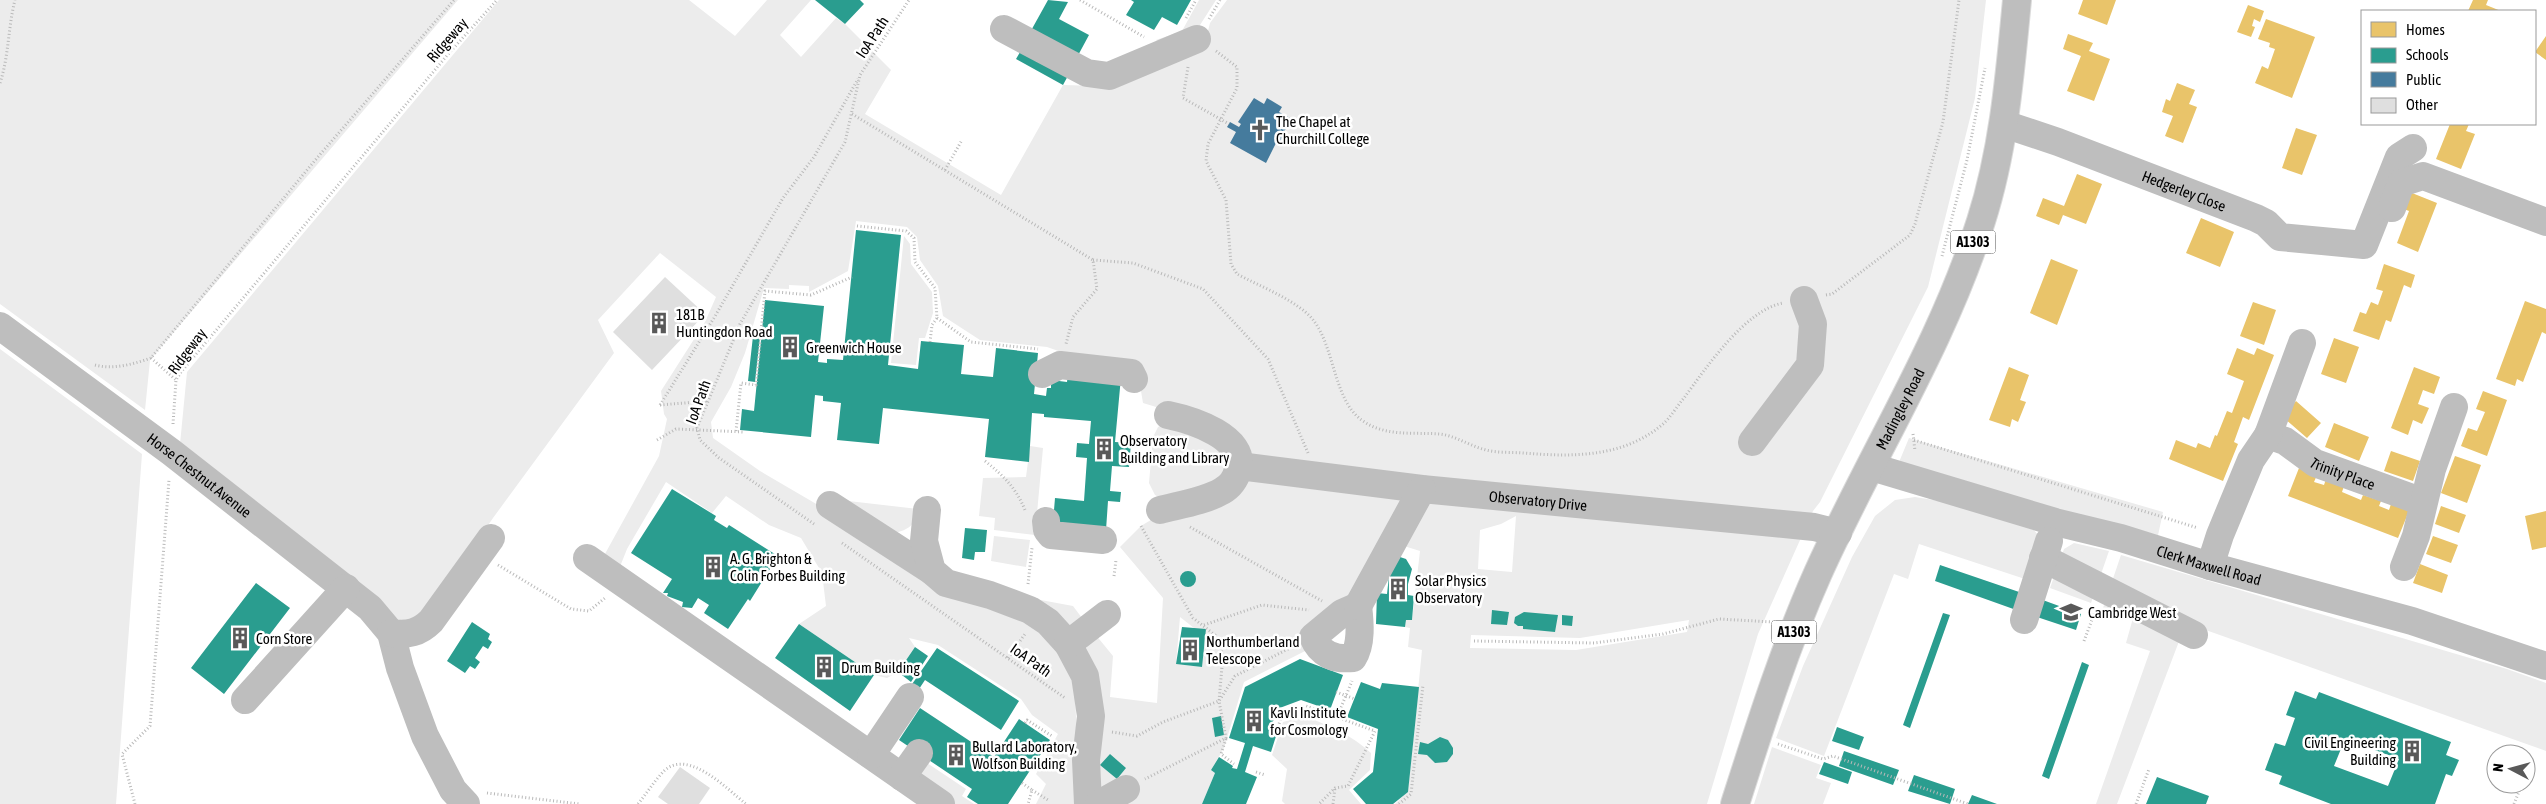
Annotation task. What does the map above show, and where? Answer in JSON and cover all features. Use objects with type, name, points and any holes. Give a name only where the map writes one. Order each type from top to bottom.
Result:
[{"type":"street","name":"Madingley Road","points":[[1735,804],[1797,624],[1838,533],[1943,319],[1981,220],[2004,124],[2018,0]]},
{"type":"street","points":[[1004,29],[1087,73],[1109,76],[1197,39]]},
{"type":"street","name":"Hedgerley Close","points":[[2004,124],[2058,142],[2256,218],[2266,223],[2280,237],[2370,247]]},
{"type":"street","points":[[2370,247],[2399,157],[2413,148]]},
{"type":"street","points":[[2370,247],[2401,183],[2422,176],[2546,222]]},
{"type":"street","points":[[1752,442],[1810,365],[1813,324],[1804,300]]},
{"type":"street","name":"Horse Chestnut Avenue","points":[[0,326],[171,452],[346,588],[370,608],[391,633]]},
{"type":"street","points":[[2210,566],[2220,534],[2251,460],[2268,435],[2302,343]]},
{"type":"street","points":[[1051,370],[1131,373],[1134,379]]},
{"type":"street","points":[[2404,567],[2416,536],[2432,469],[2454,407]]},
{"type":"street","points":[[1150,518],[1222,491],[1235,480],[1239,466],[1237,452],[1225,439],[1197,421],[1168,415]]},
{"type":"street","name":"Trinity Place","points":[[2268,435],[2285,441],[2315,463],[2423,502]]},
{"type":"street","name":"Observatory Drive","points":[[1239,466],[1318,474],[1422,489],[1814,527],[1838,533]]},
{"type":"street","name":"Clerk Maxwell Road","points":[[1872,466],[2055,522],[2121,538],[2210,566],[2412,621],[2546,666]]},
{"type":"street","points":[[1349,682],[1340,660],[1328,655],[1317,647],[1313,636],[1350,609],[1422,489]]},
{"type":"street","points":[[927,510],[924,541],[932,571]]},
{"type":"street","points":[[823,515],[932,571],[946,583],[990,595],[1030,610],[1048,622],[1068,644],[1085,676],[1092,716],[1086,760],[1088,804]]},
{"type":"street","points":[[2024,620],[2055,522]]},
{"type":"street","points":[[1042,527],[1051,535],[1103,540]]},
{"type":"street","points":[[460,797],[425,736],[400,668],[391,633],[402,634],[421,631],[431,621],[485,546]]},
{"type":"street","points":[[587,558],[941,804]]},
{"type":"street","points":[[2043,558],[2194,635]]},
{"type":"street","points":[[245,700],[346,588]]},
{"type":"street","points":[[1349,682],[1356,653],[1360,623],[1350,609]]},
{"type":"street","points":[[1068,644],[1107,614]]},
{"type":"street","points":[[871,755],[910,697]]},
{"type":"street","points":[[902,777],[919,753]]},
{"type":"street","points":[[1099,804],[1126,789]]},
{"type":"path","points":[[0,83],[7,53],[10,20],[15,0]]},
{"type":"path","points":[[92,364],[106,367],[134,364],[151,358],[317,158],[454,0]]},
{"type":"path","name":"Ridgeway","points":[[135,804],[122,754],[150,726],[176,380],[443,60],[497,0]]},
{"type":"path","name":"IoA Path","points":[[823,515],[719,458],[700,440],[697,428],[740,324],[845,142],[860,75],[909,0]]},
{"type":"path","points":[[1080,0],[1189,62],[1183,98],[1229,124]]},
{"type":"path","points":[[1197,39],[1230,60],[1237,67],[1237,88],[1208,144],[1206,161],[1226,200],[1231,264],[1237,274],[1302,309],[1313,320],[1324,336],[1346,403],[1362,421],[1383,432],[1442,434],[1486,450],[1565,457],[1608,452],[1640,441],[1665,423],[1716,355],[1735,334],[1762,313],[1776,304],[1832,294],[1910,235],[1943,122],[1959,0]]},
{"type":"path","points":[[1941,260],[1967,160],[1986,60]]},
{"type":"path","points":[[708,401],[660,405],[714,318],[783,198],[814,158],[860,75]]},
{"type":"path","points":[[852,114],[1094,260],[1133,263],[1203,289],[1268,359],[1318,474]]},
{"type":"path","points":[[945,170],[962,140]]},
{"type":"path","points":[[858,226],[906,231],[914,238],[915,262],[935,288],[937,318],[932,324],[930,342]]},
{"type":"path","points":[[1051,370],[1073,317],[1097,289],[1094,260]]},
{"type":"path","points":[[736,431],[741,383],[756,384],[765,291],[811,295],[852,277]]},
{"type":"path","points":[[937,318],[971,342],[1045,349],[1051,370]]},
{"type":"path","points":[[151,358],[176,380]]},
{"type":"path","points":[[657,440],[676,429],[697,428],[744,432]]},
{"type":"path","points":[[1914,440],[2220,534]]},
{"type":"path","points":[[1130,455],[1138,455]]},
{"type":"path","points":[[985,461],[1006,478],[1042,527],[1026,601],[1030,610]]},
{"type":"path","points":[[1150,518],[1350,609]]},
{"type":"path","points":[[1150,518],[1193,618],[1215,635],[1223,655],[1220,701],[1226,738],[1221,754],[1234,764]]},
{"type":"path","name":"IoA Path","points":[[840,542],[1092,716],[1112,732],[1137,736],[1163,722],[1220,701]]},
{"type":"path","points":[[485,546],[571,610],[589,611],[621,580]]},
{"type":"path","points":[[1204,625],[1262,605],[1350,609]]},
{"type":"path","points":[[1474,641],[1594,643],[1663,634],[1720,619],[1776,622]]},
{"type":"path","points":[[1220,701],[1235,676],[1313,636]]},
{"type":"path","points":[[1337,717],[1349,682]]},
{"type":"path","points":[[1399,804],[1411,794],[1423,685]]},
{"type":"path","points":[[1278,727],[1282,715],[1306,706],[1375,731],[1348,786],[1335,788],[1319,804]]},
{"type":"path","points":[[1025,723],[1027,720],[1052,736]]},
{"type":"path","points":[[1418,737],[1424,738]]},
{"type":"path","points":[[1126,789],[1226,738]]},
{"type":"path","points":[[1777,744],[1823,759],[1833,756],[1968,804]]},
{"type":"path","points":[[638,804],[665,770],[677,763],[695,765],[746,804]]},
{"type":"path","points":[[2136,804],[2149,770]]},
{"type":"path","points":[[1256,772],[1265,774]]},
{"type":"path","points":[[1022,783],[1048,800]]},
{"type":"path","points":[[1333,804],[1335,788]]},
{"type":"path","points":[[1028,804],[1032,790]]},
{"type":"path","points":[[460,797],[580,804]]},
{"type":"shaded area","points":[[0,0],[458,0],[150,360],[145,410],[0,304]]},
{"type":"shaded area","points":[[499,0],[689,0],[735,36],[767,0],[811,0],[780,35],[801,57],[836,18],[845,24],[891,70],[865,114],[1001,195],[1063,85],[1098,86],[1205,43],[1210,23],[1227,0],[1986,0],[1975,98],[1928,287],[1820,502],[1813,511],[1758,634],[1707,804],[1395,804],[1408,791],[1422,650],[1408,647],[1410,628],[1405,627],[1406,620],[1412,620],[1420,551],[1388,541],[1315,646],[1244,682],[1224,748],[1211,770],[1215,773],[1202,804],[1106,804],[1099,783],[1084,655],[1088,642],[1095,634],[1113,656],[1110,697],[1157,703],[1163,598],[1120,547],[1141,526],[1159,515],[1161,498],[1155,495],[1149,483],[1153,437],[1158,427],[1169,422],[1166,410],[1143,403],[1139,379],[1047,347],[980,340],[943,316],[938,286],[920,260],[917,237],[907,227],[856,221],[848,271],[809,292],[809,286],[789,285],[789,289],[764,288],[745,353],[731,387],[711,422],[713,438],[760,471],[830,512],[1031,620],[1062,653],[1075,689],[1079,804],[1036,804],[1046,784],[1036,774],[1058,734],[1032,715],[1021,699],[938,645],[909,638],[915,647],[898,672],[887,678],[874,675],[799,624],[826,606],[822,573],[801,538],[769,525],[726,496],[712,513],[666,482],[627,549],[613,584],[595,572],[659,456],[667,419],[664,414],[661,391],[705,322],[716,297],[660,253],[598,320],[614,353],[493,518],[425,617],[411,624],[390,616],[180,444],[187,372]],"holes":[[[1516,516],[1512,572],[1478,569],[1480,530],[1501,524]],[[1180,617],[1194,628],[1202,667],[1176,664]],[[1689,620],[1687,632],[1576,650],[1470,648],[1471,635],[1580,638]]]},
{"type":"shaded area","points":[[1199,0],[1216,0],[1193,36],[1169,48],[1156,40],[1182,31]]},
{"type":"shaded area","points":[[904,236],[910,244],[911,264],[932,292],[933,313],[925,338],[919,338],[916,365],[891,363]]},
{"type":"shaded area","points":[[0,349],[142,454],[116,804],[0,804]]},
{"type":"shaded area","points":[[1909,438],[2163,512],[2157,540],[1897,467]]},
{"type":"shaded area","points":[[1030,446],[1043,448],[1035,535],[994,530],[995,518],[979,516],[983,478],[1026,477]]},
{"type":"shaded area","points":[[1915,497],[1952,503],[2033,529],[2039,536],[2028,580],[1919,544],[1908,579],[1894,574],[1824,756],[1776,738],[1803,666],[1852,557],[1875,516],[1895,500]]},
{"type":"shaded area","points":[[831,499],[918,509],[915,519],[910,526],[894,533]]},
{"type":"shaded area","points":[[994,536],[1030,540],[1026,567],[991,561]]},
{"type":"shaded area","points":[[2074,543],[2109,551],[2091,603],[2050,588],[2064,549]]},
{"type":"shaded area","points":[[2121,555],[2507,669],[2546,683],[2546,751],[2536,747],[2536,744],[2526,744],[2186,623],[2117,804],[2096,804],[2150,651],[2126,643],[2133,618],[2103,608]]},
{"type":"shaded area","points":[[1030,598],[1073,606],[1085,622],[1075,628],[1065,625]]},
{"type":"shaded area","points":[[1305,716],[1348,736],[1371,753],[1370,770],[1349,790],[1361,804],[1285,804],[1282,801],[1287,769],[1272,755],[1283,722]]},
{"type":"shaded area","points":[[1772,747],[1821,765],[1816,778],[1831,783],[1823,804],[1754,804]]},
{"type":"shaded area","points":[[921,759],[966,789],[962,796],[974,804],[949,804],[914,770]]},
{"type":"building: Homes","points":[[2083,0],[2116,0],[2107,25],[2078,14]]},
{"type":"building: Homes","points":[[2473,0],[2488,0],[2486,5],[2498,10],[2468,10]]},
{"type":"building: Homes","points":[[2248,5],[2264,11],[2260,22],[2254,19],[2252,26],[2255,27],[2251,37],[2237,32]]},
{"type":"building: Homes","points":[[2266,19],[2315,37],[2292,98],[2255,83],[2262,66],[2268,69],[2275,49],[2269,47],[2270,43],[2258,39]]},
{"type":"building: Homes","points":[[2068,34],[2093,43],[2089,51],[2110,59],[2094,101],[2067,91],[2081,56],[2063,49]]},
{"type":"building: Homes","points":[[2546,36],[2546,60],[2536,53]]},
{"type":"building: Homes","points":[[2177,83],[2195,90],[2189,104],[2197,107],[2183,143],[2165,136],[2173,116],[2162,112],[2166,99],[2170,101]]},
{"type":"building: Homes","points":[[2450,125],[2469,125],[2466,131],[2475,134],[2461,169],[2436,159]]},
{"type":"building: Homes","points":[[2296,128],[2317,135],[2302,175],[2282,168]]},
{"type":"building: Homes","points":[[2077,174],[2102,184],[2086,224],[2063,215],[2059,225],[2036,216],[2043,198],[2064,206]]},
{"type":"building: Homes","points":[[2407,191],[2437,203],[2418,252],[2397,243],[2409,211],[2401,208]]},
{"type":"building: Homes","points":[[2201,218],[2234,232],[2220,267],[2186,253]]},
{"type":"building: Homes","points":[[2051,259],[2078,270],[2057,325],[2030,313]]},
{"type":"building: Homes","points":[[2384,264],[2415,275],[2411,288],[2404,285],[2391,322],[2386,320],[2379,340],[2353,331],[2360,312],[2366,314],[2371,302],[2378,305],[2383,291],[2376,289]]},
{"type":"building: Homes","points":[[2525,301],[2546,309],[2546,334],[2542,332],[2523,382],[2517,379],[2515,386],[2496,379]]},
{"type":"building: Homes","points":[[2253,302],[2276,310],[2264,345],[2240,336]]},
{"type":"building: Homes","points":[[2334,338],[2359,347],[2346,383],[2321,374]]},
{"type":"building: Homes","points":[[2237,348],[2254,355],[2257,348],[2274,355],[2249,420],[2243,417],[2234,442],[2238,444],[2223,481],[2169,459],[2176,440],[2196,448],[2198,443],[2210,448],[2227,411],[2232,413],[2244,381],[2227,374]]},
{"type":"building: Homes","points":[[2009,367],[2029,375],[2020,400],[2026,402],[2018,422],[2012,419],[2010,427],[1989,420]]},
{"type":"building: Homes","points":[[2414,367],[2440,377],[2434,394],[2423,390],[2418,404],[2429,408],[2422,424],[2413,420],[2408,435],[2391,428]]},
{"type":"building: Homes","points":[[2483,391],[2507,400],[2487,456],[2461,446],[2468,428],[2477,431],[2485,412],[2476,409]]},
{"type":"building: Homes","points":[[2296,401],[2321,423],[2307,438],[2283,417]]},
{"type":"building: Homes","points":[[2334,423],[2369,437],[2359,461],[2325,447]]},
{"type":"building: Homes","points":[[2391,451],[2420,461],[2413,481],[2384,471]]},
{"type":"building: Homes","points":[[2455,456],[2481,465],[2467,503],[2441,493]]},
{"type":"building: Homes","points":[[2299,468],[2317,475],[2314,482],[2324,485],[2326,479],[2344,486],[2342,492],[2361,500],[2363,495],[2381,501],[2379,506],[2389,510],[2391,504],[2409,511],[2398,538],[2288,496]]},
{"type":"building: Homes","points":[[2441,506],[2466,515],[2459,533],[2435,524]]},
{"type":"building: Homes","points":[[2546,511],[2546,547],[2532,550],[2525,516]]},
{"type":"building: Homes","points":[[2433,536],[2458,545],[2451,563],[2426,554]]},
{"type":"building: Homes","points":[[2420,564],[2448,575],[2442,593],[2413,583]]},
{"type":"building: Schools","points":[[815,0],[860,0],[864,4],[845,24]]},
{"type":"building: Schools","points":[[1048,0],[1068,2],[1059,19],[1089,35],[1075,61],[1028,36]]},
{"type":"building: Schools","points":[[1131,0],[1191,0],[1177,25],[1162,17],[1154,30],[1126,15],[1134,2]]},
{"type":"building: Schools","points":[[1023,47],[1070,72],[1063,85],[1016,59]]},
{"type":"building: Schools","name":"Greenwich House","points":[[856,230],[901,235],[888,365],[918,369],[921,341],[964,345],[961,374],[993,377],[996,348],[1038,353],[1034,394],[1046,396],[1047,388],[1051,388],[1051,380],[1067,382],[1068,374],[1121,377],[1115,442],[1131,443],[1129,467],[1112,466],[1110,491],[1121,492],[1120,502],[1108,501],[1106,530],[1053,522],[1055,498],[1084,501],[1087,458],[1076,457],[1077,443],[1089,444],[1091,421],[1044,417],[1044,414],[1032,413],[1029,462],[985,457],[989,419],[883,408],[879,444],[837,440],[841,403],[823,401],[823,396],[815,395],[811,437],[740,430],[742,409],[754,411],[765,300],[824,306],[818,362],[827,363],[827,359],[843,360]]},
{"type":"building: Schools","points":[[753,336],[760,337],[755,382],[748,381]]},
{"type":"building: Schools","name":"A. G. Brighton & Colin Forbes Building","points":[[672,489],[716,516],[714,520],[727,528],[729,525],[778,556],[750,601],[748,599],[728,629],[704,613],[709,605],[698,598],[692,608],[682,607],[683,602],[667,596],[668,593],[663,593],[672,579],[631,553]]},
{"type":"building: Schools","points":[[965,528],[987,530],[985,552],[975,552],[974,560],[962,558]]},
{"type":"building: Schools","name":"Solar Physics Observatory","points":[[1400,557],[1406,559],[1412,569],[1408,584],[1408,595],[1414,596],[1412,620],[1406,620],[1405,627],[1376,624],[1377,593],[1387,594],[1389,576]]},
{"type":"building: Schools","points":[[1940,565],[2025,594],[2019,611],[1935,581]]},
{"type":"building: Schools","points":[[1185,571],[1191,571],[1196,576],[1194,585],[1185,587],[1180,582],[1180,576]]},
{"type":"building: Schools","name":"Corn Store","points":[[256,583],[290,608],[224,694],[191,668]]},
{"type":"building: Schools","points":[[2040,599],[2081,614],[2076,630],[2034,616]]},
{"type":"building: Schools","points":[[1492,610],[1509,612],[1507,625],[1491,624]]},
{"type":"building: Schools","points":[[1524,612],[1558,615],[1555,632],[1523,629],[1523,626],[1518,626],[1514,623],[1515,617]]},
{"type":"building: Schools","points":[[1943,613],[1950,615],[1910,728],[1903,725]]},
{"type":"building: Schools","points":[[1562,615],[1573,616],[1572,626],[1562,625]]},
{"type":"building: Schools","points":[[472,622],[490,634],[488,639],[492,642],[488,649],[483,646],[475,658],[480,662],[475,669],[470,666],[465,673],[447,661]]},
{"type":"building: Schools","name":"Drum Building","points":[[799,624],[874,675],[850,711],[775,658]]},
{"type":"building: Schools","name":"Northumberland Telescope","points":[[1182,627],[1206,629],[1202,667],[1176,664]]},
{"type":"building: Schools","points":[[915,647],[928,656],[911,682],[898,672]]},
{"type":"building: Schools","points":[[937,648],[1019,701],[1001,730],[925,680],[915,695],[908,690]]},
{"type":"building: Schools","name":"Kavli Institute for Cosmology","points":[[1300,659],[1343,675],[1330,710],[1301,700],[1277,709],[1270,731],[1277,733],[1271,752],[1253,746],[1245,772],[1257,777],[1246,804],[1202,804],[1215,773],[1211,770],[1219,757],[1233,766],[1232,768],[1237,769],[1245,743],[1229,738],[1245,687]]},
{"type":"building: Schools","points":[[2082,662],[2089,665],[2049,779],[2042,776]]},
{"type":"building: Schools","points":[[1361,682],[1380,689],[1382,683],[1419,687],[1408,792],[1393,804],[1366,804],[1353,789],[1373,772],[1378,729],[1347,717]]},
{"type":"building: Schools","name":"Civil Engineering Building","points":[[2295,691],[2316,699],[2319,692],[2451,742],[2446,755],[2459,760],[2452,776],[2446,774],[2435,804],[2331,804],[2279,784],[2282,776],[2265,770],[2275,743],[2285,746],[2295,718],[2286,715]],"holes":[[[2345,739],[2399,759],[2388,786],[2334,766]]]},
{"type":"building: Schools","name":"Bullard Laboratory, Wolfson Building","points":[[920,708],[994,757],[1019,719],[1050,740],[1008,804],[978,804],[967,797],[972,789],[899,740]]},
{"type":"building: Schools","points":[[1221,716],[1224,735],[1215,737],[1212,718]]},
{"type":"building: Schools","points":[[1837,727],[1864,737],[1859,750],[1832,741]]},
{"type":"building: Schools","points":[[1440,737],[1448,740],[1453,748],[1453,754],[1447,762],[1435,763],[1427,755],[1418,754],[1420,742],[1428,744]]},
{"type":"building: Schools","points":[[1844,751],[1899,770],[1893,785],[1839,766]]},
{"type":"building: Schools","points":[[1110,754],[1126,768],[1117,779],[1100,765]]},
{"type":"building: Schools","points":[[1824,762],[1852,772],[1848,784],[1819,774]]},
{"type":"building: Schools","points":[[1914,775],[1955,789],[1950,804],[1908,791]]},
{"type":"building: Schools","points":[[2157,777],[2209,796],[2206,804],[2146,804]]},
{"type":"building: Schools","points":[[1972,795],[1997,804],[1968,804]]},
{"type":"building: Public","name":"The Chapel at Churchill College","points":[[1254,98],[1264,104],[1267,98],[1282,107],[1279,112],[1290,118],[1279,145],[1276,143],[1266,163],[1230,143],[1236,132],[1227,127],[1230,122],[1239,127],[1241,124],[1238,122]]},
{"type":"building: Other","name":"181B Huntingdon Road","points":[[665,277],[705,314],[652,370],[613,332]]},
{"type":"building: Other","points":[[680,767],[710,788],[699,804],[668,804],[658,797]]},
{"type":"place","name":"The Chapel at Churchill College","points":[[1260,130]]},
{"type":"place","name":"181B Huntingdon Road","points":[[659,323]]},
{"type":"place","name":"Greenwich House","points":[[790,347]]},
{"type":"place","name":"Observatory Building and Library","points":[[1104,449]]},
{"type":"place","name":"A. G. Brighton & Colin Forbes Building","points":[[713,567]]},
{"type":"place","name":"Solar Physics Observatory","points":[[1398,589]]},
{"type":"place","name":"Cambridge West","points":[[2071,612]]},
{"type":"place","name":"Corn Store","points":[[240,638]]},
{"type":"place","name":"Northumberland Telescope","points":[[1190,650]]},
{"type":"place","name":"Drum Building","points":[[824,667]]},
{"type":"place","name":"Kavli Institute for Cosmology","points":[[1254,721]]},
{"type":"place","name":"Civil Engineering Building","points":[[2412,751]]},
{"type":"place","name":"Bullard Laboratory, Wolfson Building","points":[[956,755]]}]
